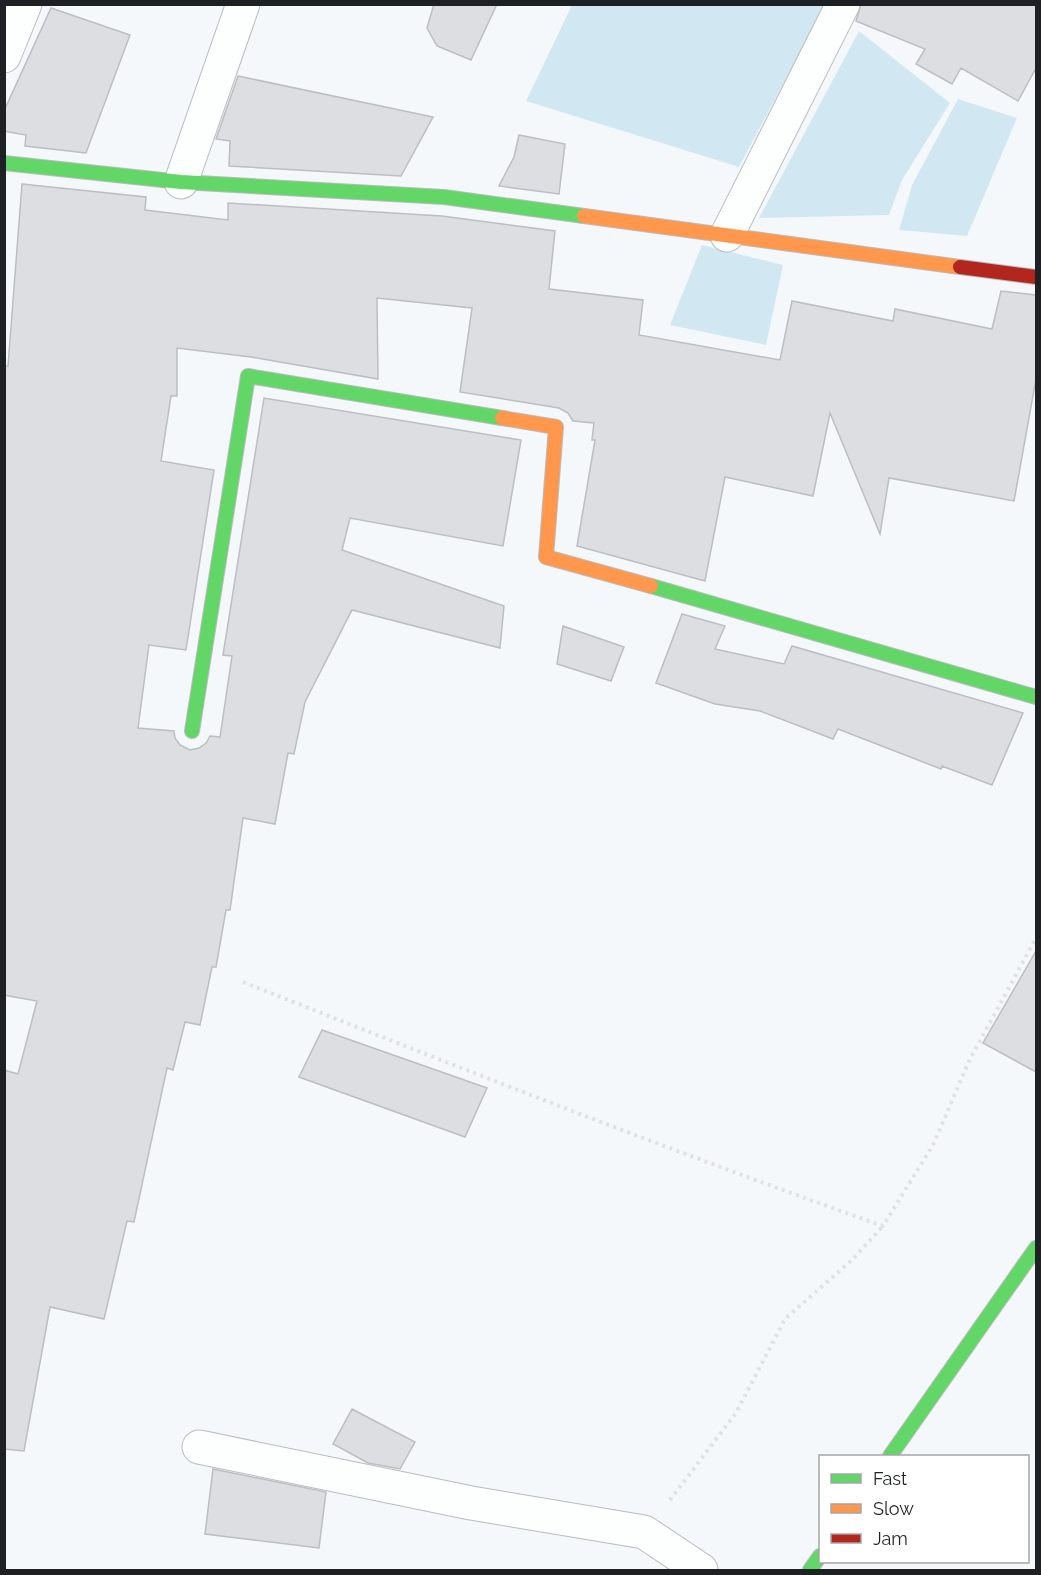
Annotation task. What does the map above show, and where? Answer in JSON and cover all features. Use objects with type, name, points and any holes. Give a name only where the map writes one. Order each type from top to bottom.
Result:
[{"type":"street","points":[[4,56],[25,4]]},
{"type":"street","points":[[181,182],[243,4]]},
{"type":"street","points":[[727,235],[843,4]]},
{"type":"street","points":[[4,163],[181,182],[444,197],[1036,277]]},
{"type":"street","points":[[192,731],[248,376],[556,427],[546,557],[742,611],[973,681],[1036,697]]},
{"type":"street","points":[[891,1455],[1036,1248]]},
{"type":"street","points":[[199,1447],[471,1503],[644,1532],[701,1570]]},
{"type":"street","points":[[810,1570],[819,1557]]},
{"type":"path","points":[[644,1532],[736,1413],[785,1318],[852,1260],[883,1226],[933,1145],[970,1059],[1036,938]]},
{"type":"path","points":[[243,982],[475,1074],[794,1195],[883,1226]]},
{"type":"shaded area","points":[[572,5],[825,5],[739,167],[526,101]]},
{"type":"shaded area","points":[[859,31],[950,103],[902,180],[889,215],[759,218]]},
{"type":"shaded area","points":[[958,99],[1017,118],[967,236],[899,230],[912,185]]},
{"type":"shaded area","points":[[702,245],[783,265],[766,345],[670,325]]},
{"type":"building","points":[[434,4],[497,4],[471,60],[437,46],[427,28]]},
{"type":"building","points":[[861,4],[1036,4],[1036,68],[1018,101],[961,68],[952,84],[916,64],[925,49],[856,21]]},
{"type":"building","points":[[51,8],[130,35],[86,153],[25,146],[26,135],[4,131],[4,111]]},
{"type":"building","points":[[238,76],[433,117],[401,176],[229,166],[230,141],[216,139]]},
{"type":"building","points":[[519,135],[565,144],[559,194],[499,186],[514,157]]},
{"type":"building","points":[[22,184],[146,197],[145,210],[228,220],[228,203],[442,216],[555,231],[549,289],[643,300],[639,335],[780,360],[792,301],[893,321],[895,309],[992,329],[1001,291],[1036,295],[1036,379],[1014,501],[889,478],[880,534],[830,413],[813,496],[725,477],[705,581],[577,546],[595,440],[592,440],[594,423],[573,421],[568,413],[559,408],[460,392],[472,308],[377,298],[378,379],[251,357],[177,348],[177,396],[171,396],[161,461],[214,470],[186,650],[149,645],[138,728],[174,731],[175,738],[180,745],[190,750],[199,748],[210,736],[220,737],[232,656],[223,655],[264,398],[521,440],[503,546],[350,518],[342,550],[504,606],[500,648],[352,610],[305,702],[294,754],[288,753],[275,824],[243,818],[230,910],[226,910],[216,967],[212,967],[200,1025],[185,1022],[173,1070],[167,1068],[134,1222],[127,1221],[104,1319],[50,1307],[24,1451],[4,1449],[4,1070],[18,1074],[37,1001],[4,995],[4,366],[8,366]]},
{"type":"building","points":[[682,614],[725,626],[715,649],[784,664],[792,646],[1023,713],[992,785],[942,766],[941,769],[838,729],[833,739],[760,711],[715,704],[656,683]]},
{"type":"building","points":[[563,626],[624,647],[611,681],[557,664]]},
{"type":"building","points":[[1036,951],[1036,1072],[983,1043]]},
{"type":"building","points":[[322,1030],[487,1088],[465,1137],[299,1077]]},
{"type":"building","points":[[352,1409],[415,1442],[400,1469],[368,1463],[333,1444]]},
{"type":"building","points":[[213,1469],[326,1492],[319,1548],[205,1534]]},
{"type":"traffic: fast","points":[[4,163],[181,182],[444,197],[584,216]]},
{"type":"traffic: fast","points":[[192,731],[248,376],[502,418]]},
{"type":"traffic: fast","points":[[651,586],[1036,697]]},
{"type":"traffic: fast","points":[[891,1455],[1036,1248]]},
{"type":"traffic: fast","points":[[810,1570],[819,1557]]},
{"type":"traffic: slow","points":[[584,216],[960,267]]},
{"type":"traffic: slow","points":[[502,418],[556,427],[546,557],[651,586]]},
{"type":"traffic: jam","points":[[960,267],[1036,277]]}]
